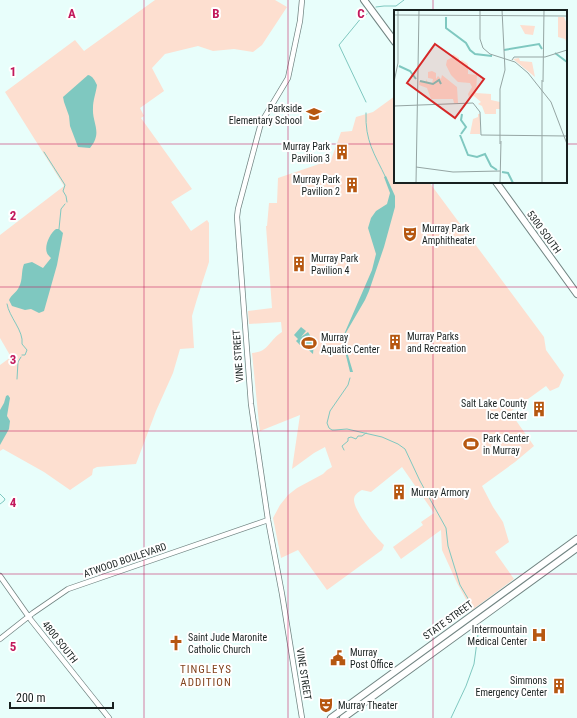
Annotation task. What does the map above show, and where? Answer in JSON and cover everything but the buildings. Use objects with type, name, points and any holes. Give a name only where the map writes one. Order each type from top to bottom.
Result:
[{"type":"main road","points":[[364,0],[394,41]]},
{"type":"main road","name":"5300 SOUTH","points":[[497,183],[577,294]]},
{"type":"main road","name":"STATE STREET","points":[[331,718],[577,539]]},
{"type":"main road","name":"STATE STREET","points":[[343,718],[577,548]]},
{"type":"street","name":"VINE STREET","points":[[302,0],[300,21],[288,78],[261,123],[237,214],[250,395],[268,520],[282,594],[302,718]]},
{"type":"street","name":"ATWOOD BOULEVARD","points":[[0,639],[68,589],[268,520]]},
{"type":"street","name":"4800 SOUTH","points":[[0,576],[29,617],[109,718]]},
{"type":"shaded area","points":[[155,0],[275,0],[287,7],[262,45],[253,52],[234,49],[213,51],[198,46],[165,54],[152,68],[164,91],[140,108],[144,116],[141,118],[192,189],[171,202],[191,231],[207,220],[209,223],[209,262],[192,316],[194,348],[180,349],[173,373],[156,411],[136,464],[97,467],[93,469],[92,475],[70,490],[44,472],[3,449],[0,451],[0,365],[11,357],[0,338],[0,235],[64,186],[5,92],[75,40],[84,51]]},
{"type":"shaded area","points":[[394,97],[394,183],[430,183],[544,337],[546,350],[564,375],[559,387],[550,391],[546,386],[510,412],[534,446],[482,486],[503,522],[509,542],[495,552],[514,579],[472,610],[457,583],[442,550],[441,530],[401,559],[393,547],[423,525],[421,522],[434,513],[402,467],[371,492],[362,490],[356,494],[354,498],[355,505],[361,517],[384,545],[382,550],[327,590],[298,550],[281,558],[273,518],[280,505],[288,495],[332,467],[325,447],[292,469],[300,415],[260,431],[252,353],[266,348],[282,332],[281,322],[249,324],[248,311],[272,308],[266,226],[269,203],[277,203],[278,178],[331,160],[341,132],[352,131],[356,117],[373,112]]},
{"type":"water","points":[[88,75],[95,80],[97,85],[93,102],[96,137],[90,148],[78,147],[70,126],[69,116],[63,97]]},
{"type":"water","points":[[386,176],[395,196],[395,207],[384,247],[369,291],[344,336],[344,342],[353,372],[350,372],[342,339],[372,270],[376,254],[368,228],[371,218],[376,211],[387,204],[390,193],[384,177]]},
{"type":"water","points":[[56,229],[59,229],[63,233],[57,265],[44,311],[39,313],[31,309],[25,310],[12,306],[9,300],[18,289],[22,278],[24,264],[32,262],[43,268],[51,258],[47,253],[46,247],[50,237]]},
{"type":"water","points":[[301,327],[306,331],[301,337],[308,332],[314,342],[313,354],[302,344],[300,345],[296,341],[298,339],[294,335]]},
{"type":"water","points":[[8,395],[10,398],[7,416],[10,421],[9,429],[0,445],[0,410],[6,396]]},
{"type":"waterway","points":[[376,7],[396,6],[404,0]]},
{"type":"waterway","points":[[366,102],[339,45],[362,17],[367,14]]},
{"type":"waterway","points":[[366,113],[367,131],[371,147],[386,178]]},
{"type":"waterway","points":[[44,152],[65,185],[63,191],[67,202]]},
{"type":"waterway","points":[[59,229],[61,209],[65,204]]},
{"type":"waterway","points":[[7,304],[10,314],[21,334],[22,344],[27,350],[25,355],[22,355]]},
{"type":"waterway","points":[[17,379],[18,362],[21,357]]},
{"type":"waterway","points":[[350,378],[348,385],[330,411],[327,423],[329,428],[332,430],[347,429],[382,437],[405,449],[420,481],[446,528],[448,546],[460,585],[473,607]]},
{"type":"waterway","points":[[344,450],[342,446],[348,441],[348,438],[351,437],[356,439],[358,436],[362,436],[366,433]]},
{"type":"waterway","points":[[0,494],[5,499],[0,504]]},
{"type":"waterway","points":[[451,718],[466,686],[474,664],[479,627]]},
{"type":"place","name":"Parkside Elementary School","points":[[314,114]]},
{"type":"place","name":"Murray Park Pavilion 3","points":[[342,152]]},
{"type":"place","name":"Murray Park Pavilion 2","points":[[352,185]]},
{"type":"place","name":"Murray Park Amphitheater","points":[[410,234]]},
{"type":"place","name":"Murray Park Pavilion 4","points":[[299,264]]},
{"type":"place","name":"Murray Parks and Recreation","points":[[395,342]]},
{"type":"place","name":"Murray Aquatic Center","points":[[309,343]]},
{"type":"place","name":"Salt Lake County Ice Center","points":[[539,409]]},
{"type":"place","name":"Park Center in Murray","points":[[471,444]]},
{"type":"place","name":"Murray Armory","points":[[399,492]]},
{"type":"place","name":"Intermountain Medical Center","points":[[539,635]]},
{"type":"place","name":"Saint Jude Maronite Catholic Church","points":[[176,643]]},
{"type":"place","name":"Murray Post Office","points":[[338,658]]},
{"type":"place","name":"Simmons Emergency Center","points":[[559,686]]},
{"type":"place","name":"Murray Theater","points":[[326,705]]},
{"type":"district","name":"TINGLEYS ADDITION","points":[[206,675]]}]
